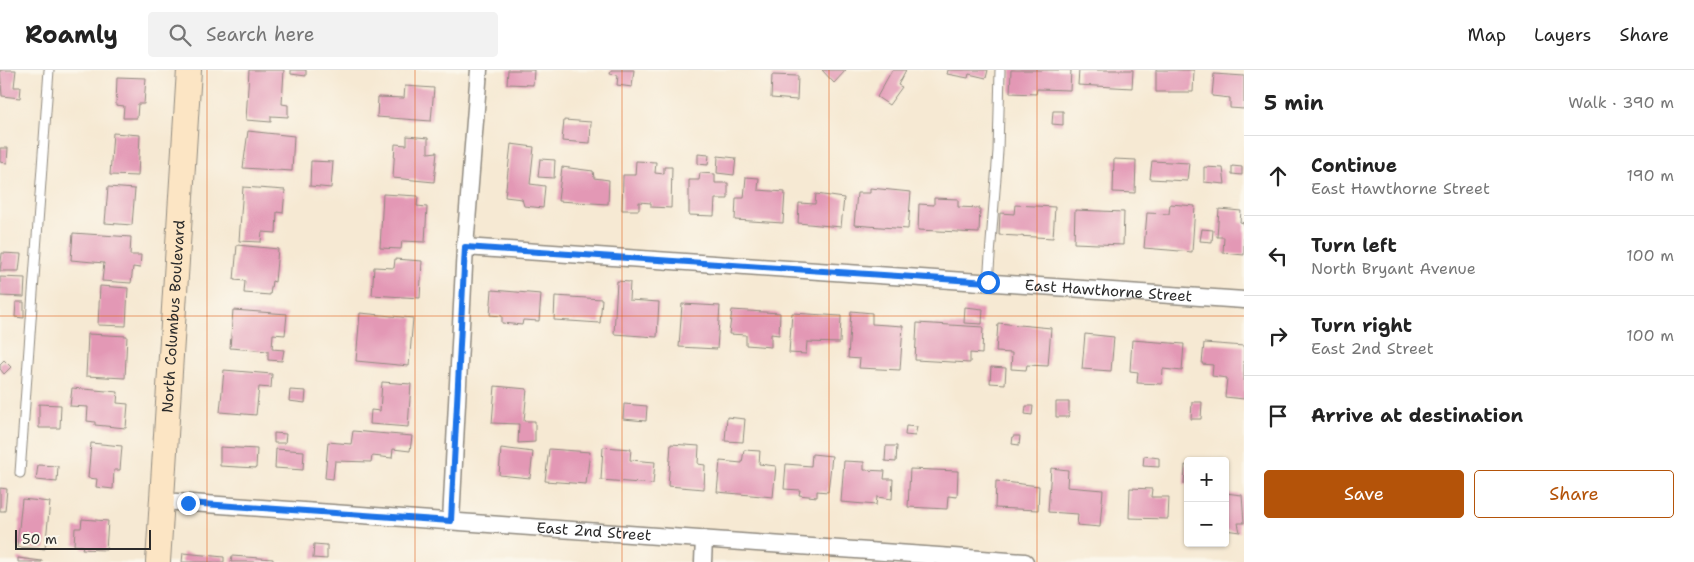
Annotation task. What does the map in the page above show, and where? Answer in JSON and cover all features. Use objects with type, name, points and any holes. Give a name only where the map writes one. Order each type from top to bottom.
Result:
[{"type":"street","name":"North Columbus Boulevard","points":[[158,562],[189,70]]},
{"type":"street","points":[[451,521],[465,247],[479,70]]},
{"type":"street","name":"East Hawthorne Street","points":[[465,247],[1244,300]]},
{"type":"street","name":"East 2nd Street","points":[[163,501],[1025,562]]},
{"type":"street","points":[[703,562],[704,539]]},
{"type":"lane","points":[[20,473],[49,70]]},
{"type":"lane","points":[[988,282],[998,150],[1000,70]]},
{"type":"building","points":[[0,70],[16,70],[14,87],[21,87],[20,98],[2,96]]},
{"type":"building","points":[[249,70],[284,70],[282,104],[288,105],[288,117],[271,116],[271,122],[246,120]]},
{"type":"building","points":[[291,70],[306,70],[306,76],[291,74]]},
{"type":"building","points":[[508,70],[534,70],[533,85],[507,84]]},
{"type":"building","points":[[611,70],[634,70],[632,87],[617,85],[618,75],[610,74]]},
{"type":"building","points":[[822,70],[846,70],[834,83]]},
{"type":"building","points":[[892,70],[906,70],[898,85],[902,87],[889,105],[877,97]]},
{"type":"building","points":[[948,70],[988,70],[986,78],[969,74],[968,78],[947,74]]},
{"type":"building","points":[[1011,70],[1071,70],[1070,90],[1037,89],[1036,94],[1010,93]]},
{"type":"building","points":[[1079,70],[1133,70],[1132,88],[1078,85]]},
{"type":"building","points":[[1156,70],[1194,70],[1193,92],[1156,92]]},
{"type":"building","points":[[1214,74],[1244,76],[1244,109],[1230,108],[1230,98],[1212,96]]},
{"type":"building","points":[[772,75],[798,76],[797,100],[771,98]]},
{"type":"building","points":[[117,77],[146,78],[144,104],[138,104],[137,118],[123,118],[124,106],[116,105]]},
{"type":"building","points":[[405,86],[434,88],[431,121],[377,117],[378,97],[404,98]]},
{"type":"building","points":[[1053,111],[1063,111],[1063,125],[1052,124]]},
{"type":"building","points":[[564,120],[591,122],[590,143],[562,141]]},
{"type":"building","points":[[248,131],[294,136],[292,171],[243,168]]},
{"type":"building","points":[[113,133],[140,135],[138,176],[110,175]]},
{"type":"building","points":[[407,136],[428,138],[428,153],[437,152],[434,182],[393,178],[395,144],[407,145]]},
{"type":"building","points":[[511,144],[534,147],[530,184],[545,186],[543,208],[524,206],[522,199],[505,197]]},
{"type":"building","points":[[0,148],[8,148],[7,163],[0,162]]},
{"type":"building","points":[[698,154],[709,155],[708,165],[698,164]]},
{"type":"building","points":[[718,156],[736,158],[734,175],[717,173]]},
{"type":"building","points":[[540,159],[555,160],[554,178],[538,177]]},
{"type":"building","points":[[1114,159],[1136,160],[1135,193],[1113,192]]},
{"type":"building","points":[[311,161],[333,162],[331,188],[310,186]]},
{"type":"building","points":[[636,161],[656,162],[655,173],[664,174],[664,167],[672,167],[671,208],[651,207],[651,203],[639,202],[639,210],[622,210],[623,175],[635,175]]},
{"type":"building","points":[[1152,161],[1189,163],[1187,181],[1150,179]]},
{"type":"building","points":[[1232,166],[1242,167],[1242,175],[1232,174]]},
{"type":"building","points":[[562,167],[593,171],[594,178],[609,180],[608,204],[558,201]]},
{"type":"building","points":[[1204,167],[1223,168],[1225,184],[1204,182]]},
{"type":"building","points":[[700,173],[715,174],[715,183],[728,183],[728,199],[715,199],[714,216],[689,215],[689,180],[699,180]]},
{"type":"building","points":[[746,177],[759,178],[758,190],[785,192],[783,223],[735,220],[736,198],[744,198]]},
{"type":"building","points":[[108,187],[135,189],[132,225],[105,223]]},
{"type":"building","points":[[243,187],[285,190],[283,213],[277,212],[276,233],[262,232],[261,242],[239,241]]},
{"type":"building","points":[[870,188],[911,192],[908,229],[854,225],[857,193],[870,193]]},
{"type":"building","points":[[383,194],[418,196],[417,206],[427,207],[425,242],[402,241],[401,249],[380,248]]},
{"type":"building","points":[[816,194],[844,198],[841,227],[798,223],[799,203],[815,204]]},
{"type":"building","points":[[934,198],[958,199],[958,207],[980,208],[979,233],[918,230],[919,204],[934,205]]},
{"type":"building","points":[[1170,204],[1195,206],[1192,252],[1144,248],[1147,213],[1169,214]]},
{"type":"building","points":[[1015,205],[1055,207],[1053,238],[999,235],[1000,213],[1014,214]]},
{"type":"building","points":[[1219,209],[1241,211],[1240,222],[1244,223],[1244,255],[1223,253],[1224,237],[1217,237]]},
{"type":"building","points":[[1075,210],[1124,212],[1123,245],[1074,243]]},
{"type":"building","points":[[1202,229],[1213,230],[1212,242],[1200,241]]},
{"type":"building","points":[[73,233],[131,237],[130,255],[141,255],[140,268],[133,267],[131,283],[102,281],[104,263],[71,260]]},
{"type":"building","points":[[237,245],[278,249],[275,282],[272,281],[270,295],[244,293],[245,281],[234,280]]},
{"type":"building","points":[[2,253],[21,254],[19,271],[0,271]]},
{"type":"building","points":[[395,259],[422,261],[420,298],[372,295],[374,267],[394,268]]},
{"type":"building","points":[[0,277],[25,278],[24,297],[0,296]]},
{"type":"building","points":[[617,281],[630,282],[629,300],[659,302],[657,337],[614,334]]},
{"type":"building","points":[[100,286],[128,288],[126,326],[98,325]]},
{"type":"building","points":[[492,290],[541,294],[539,321],[523,320],[522,325],[502,323],[502,316],[490,315]]},
{"type":"building","points":[[555,296],[602,299],[600,323],[554,320]]},
{"type":"building","points":[[16,302],[24,302],[24,318],[15,317]]},
{"type":"building","points":[[682,304],[720,306],[717,349],[679,347]]},
{"type":"building","points":[[965,307],[983,309],[982,324],[964,323]]},
{"type":"building","points":[[233,310],[287,314],[285,335],[273,334],[272,349],[284,350],[282,361],[268,360],[268,351],[230,348]]},
{"type":"building","points":[[732,310],[780,313],[779,335],[771,334],[771,347],[746,345],[746,335],[729,334]]},
{"type":"building","points":[[851,311],[872,313],[872,324],[903,326],[900,370],[859,368],[860,359],[848,358]]},
{"type":"building","points":[[360,313],[413,318],[409,366],[356,361]]},
{"type":"building","points":[[792,313],[841,316],[840,343],[807,342],[806,354],[789,353]]},
{"type":"building","points":[[917,323],[983,327],[982,354],[970,353],[970,363],[915,360]]},
{"type":"building","points":[[998,323],[1051,328],[1048,366],[1027,365],[1026,370],[1011,369],[1012,353],[996,352]]},
{"type":"building","points":[[88,334],[127,336],[125,378],[86,376]]},
{"type":"building","points":[[1085,334],[1114,337],[1111,371],[1082,369]]},
{"type":"building","points":[[1132,340],[1184,344],[1182,371],[1163,369],[1162,384],[1137,383],[1138,372],[1130,371]]},
{"type":"building","points":[[1204,343],[1244,346],[1244,399],[1225,397],[1227,378],[1212,376],[1213,365],[1202,364]]},
{"type":"building","points":[[4,360],[11,367],[4,374],[0,369],[0,364]]},
{"type":"building","points":[[991,367],[1006,368],[1005,384],[990,383]]},
{"type":"building","points":[[224,370],[272,374],[271,388],[259,387],[256,415],[220,412]]},
{"type":"building","points":[[382,382],[411,384],[408,427],[370,424],[371,410],[380,411]]},
{"type":"building","points":[[495,386],[527,389],[524,421],[535,421],[535,442],[518,443],[519,424],[492,423]]},
{"type":"building","points":[[72,388],[118,392],[117,403],[128,404],[126,428],[95,425],[95,422],[87,421],[88,407],[70,406]]},
{"type":"building","points":[[290,390],[306,391],[305,403],[289,401]]},
{"type":"building","points":[[1056,402],[1069,402],[1069,417],[1056,417]]},
{"type":"building","points":[[1192,402],[1202,402],[1201,419],[1191,419]]},
{"type":"building","points":[[39,404],[61,405],[60,428],[39,428]]},
{"type":"building","points":[[624,404],[647,406],[646,421],[623,419]]},
{"type":"building","points":[[1026,406],[1033,406],[1032,415],[1025,414]]},
{"type":"building","points":[[727,417],[745,419],[743,442],[725,441]]},
{"type":"building","points":[[906,426],[917,427],[915,436],[905,435]]},
{"type":"building","points":[[353,431],[412,436],[410,451],[393,449],[392,458],[372,456],[371,462],[335,461],[333,479],[325,478],[328,442],[351,444]]},
{"type":"building","points":[[274,433],[286,434],[285,443],[274,443]]},
{"type":"building","points":[[1013,436],[1020,436],[1019,445],[1012,444]]},
{"type":"building","points":[[91,443],[122,446],[120,470],[114,470],[113,489],[96,487],[97,479],[88,478]]},
{"type":"building","points":[[671,444],[699,446],[698,464],[705,465],[704,489],[668,486]]},
{"type":"building","points":[[886,446],[897,446],[896,462],[885,461]]},
{"type":"building","points":[[220,447],[257,449],[256,468],[220,466]]},
{"type":"building","points":[[603,447],[631,449],[630,460],[655,462],[653,484],[601,480]]},
{"type":"building","points":[[501,448],[533,452],[530,478],[499,475]]},
{"type":"building","points":[[276,449],[304,451],[303,470],[275,468]]},
{"type":"building","points":[[549,449],[590,452],[586,484],[545,481]]},
{"type":"building","points":[[744,450],[760,451],[759,464],[776,466],[773,497],[717,492],[720,461],[742,463]]},
{"type":"building","points":[[812,454],[832,456],[828,492],[817,491],[817,497],[799,495],[800,490],[784,489],[786,464],[811,466]]},
{"type":"building","points":[[1144,456],[1159,458],[1159,467],[1143,466]]},
{"type":"building","points":[[844,461],[864,462],[864,470],[885,471],[884,479],[893,479],[892,499],[877,497],[876,505],[841,502]]},
{"type":"building","points":[[38,465],[58,466],[57,482],[36,480]]},
{"type":"building","points":[[1051,468],[1068,470],[1067,487],[1103,490],[1100,527],[1077,525],[1078,514],[1048,512]]},
{"type":"building","points":[[910,469],[958,471],[957,497],[948,496],[947,509],[908,507]]},
{"type":"building","points":[[996,481],[1039,486],[1038,510],[995,508]]},
{"type":"building","points":[[0,488],[7,489],[5,511],[0,511]]},
{"type":"building","points":[[1130,488],[1152,489],[1151,497],[1169,497],[1168,519],[1129,518]]},
{"type":"building","points":[[1229,493],[1242,495],[1244,523],[1238,523],[1240,532],[1229,531]]},
{"type":"building","points":[[22,499],[50,502],[45,549],[17,547]]},
{"type":"building","points":[[82,519],[108,521],[106,550],[82,549],[83,546],[74,545],[75,528],[81,528]]},
{"type":"building","points":[[314,544],[327,545],[327,559],[313,558]]},
{"type":"building","points":[[183,553],[224,557],[224,562],[182,562]]},
{"type":"building","points":[[232,556],[273,559],[273,562],[231,562]]},
{"type":"building","points":[[18,558],[42,561],[42,562],[18,562]]},
{"type":"route","points":[[188,503],[451,521],[465,247],[988,282]]}]
